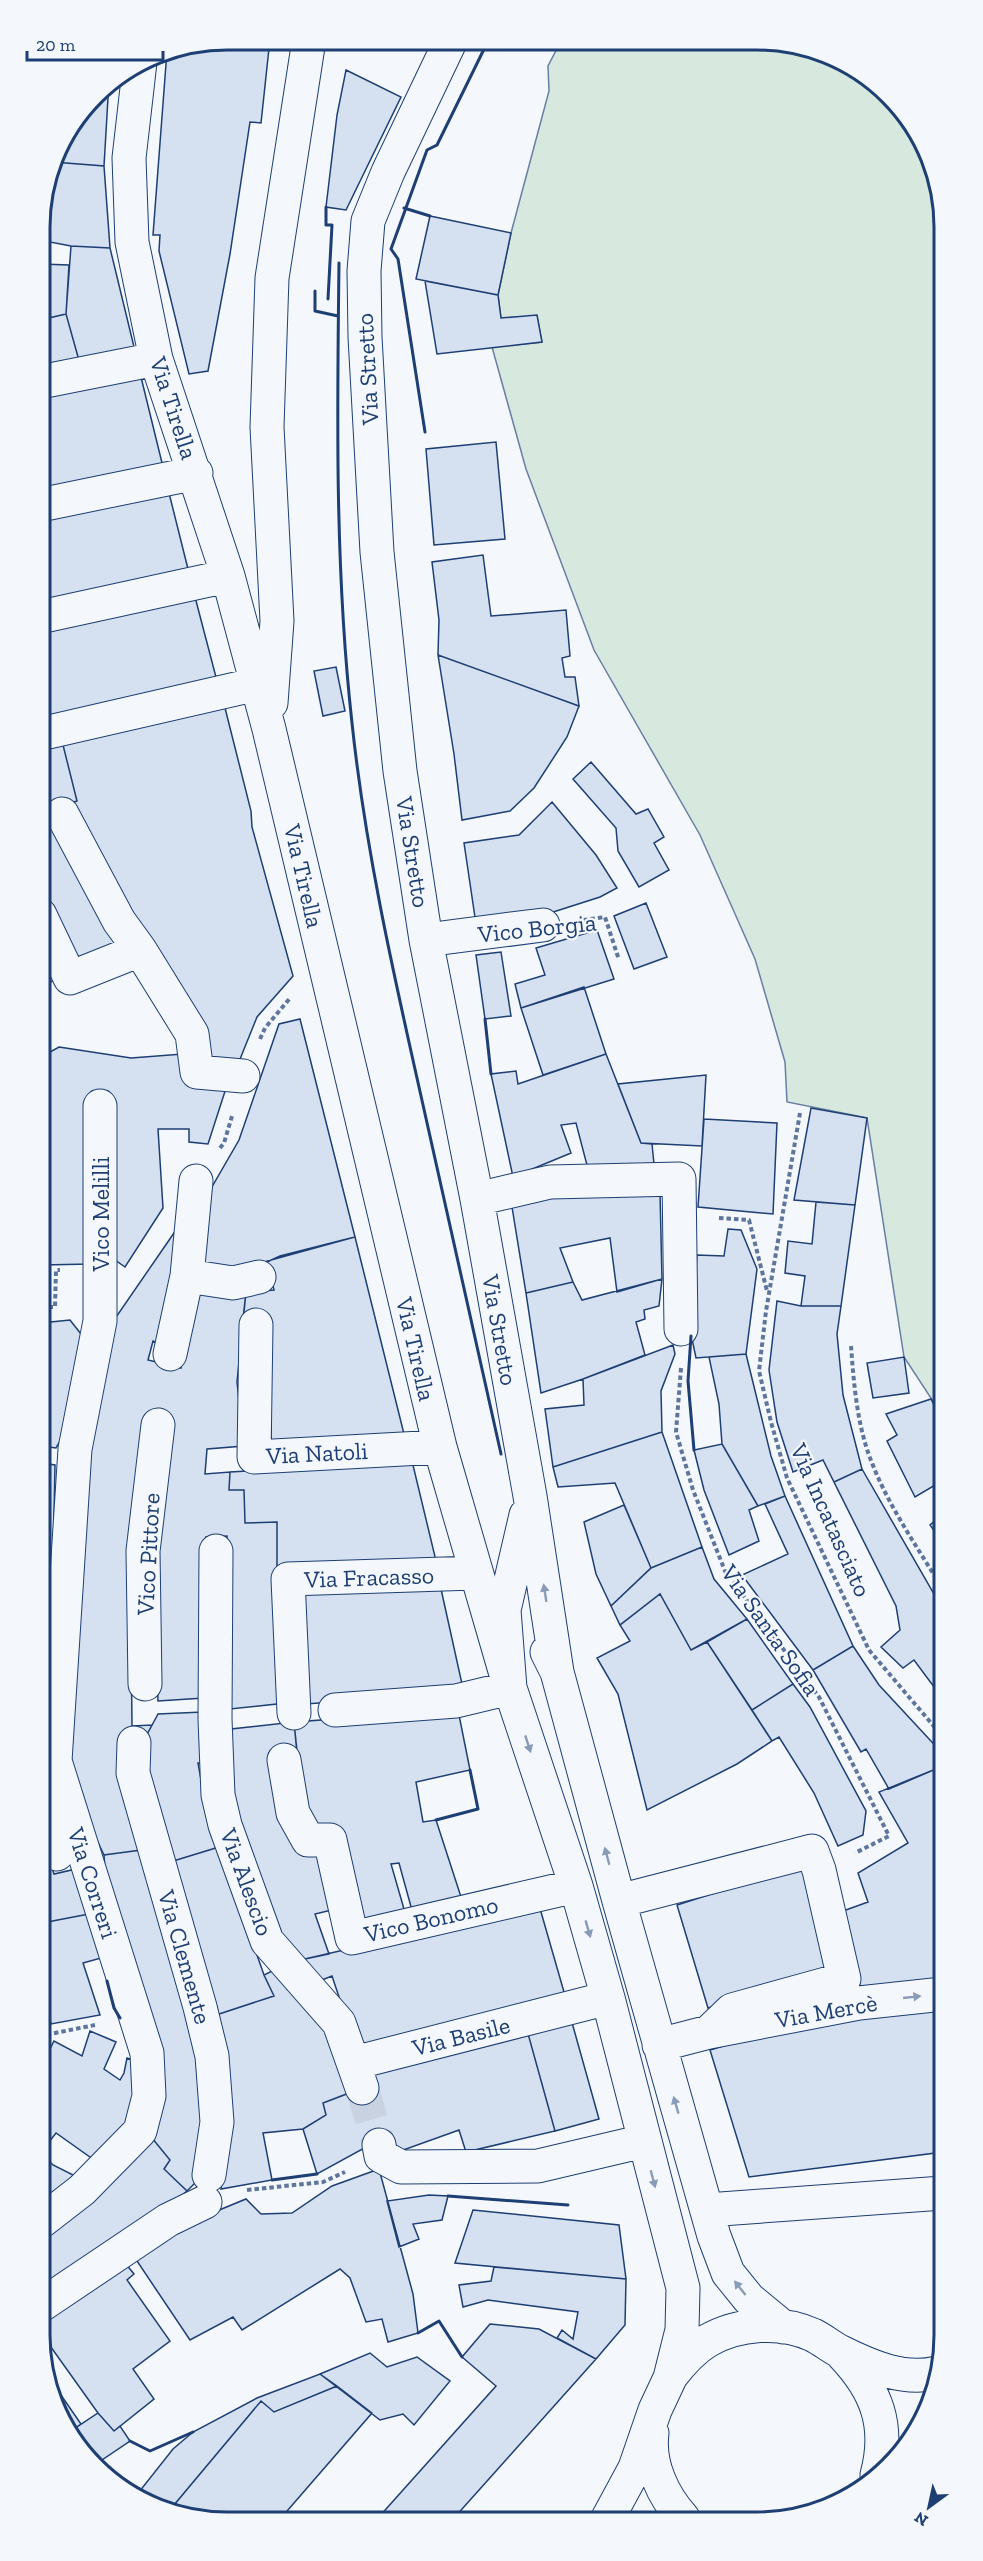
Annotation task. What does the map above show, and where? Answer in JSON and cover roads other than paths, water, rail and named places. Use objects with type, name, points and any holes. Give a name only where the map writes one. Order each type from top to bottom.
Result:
[{"type":"street","points":[[269,729],[277,621],[267,427],[272,278],[307,50]]},
{"type":"street","name":"Via Stretto","points":[[446,50],[388,172],[368,221],[364,271],[365,337],[377,552],[400,771],[426,940],[477,1199],[530,1496],[557,1672]]},
{"type":"street","name":"Via Tirella","points":[[139,73],[129,158],[132,242],[156,359],[196,473],[228,576],[269,729],[440,1447],[475,1574],[510,1688]]},
{"type":"street","points":[[50,380],[156,359]]},
{"type":"street","points":[[50,504],[196,473]]},
{"type":"street","points":[[50,615],[228,576]]},
{"type":"street","points":[[50,732],[256,684]]},
{"type":"street","points":[[62,814],[118,921],[140,950],[192,1034],[197,1072],[243,1076]]},
{"type":"street","name":"Vico Borgia","points":[[426,940],[543,925]]},
{"type":"street","points":[[50,936],[70,978],[140,950]]},
{"type":"street","name":"Vico Melilli","points":[[99,1106],[100,1322]]},
{"type":"street","points":[[477,1199],[550,1182],[679,1179],[681,1329]]},
{"type":"street","points":[[170,1354],[187,1276],[196,1181]]},
{"type":"street","points":[[187,1276],[233,1283],[259,1276]]},
{"type":"street","name":"Via Correri","points":[[50,2215],[82,2190],[140,2131],[149,2096],[147,2053],[54,1761],[51,1643],[75,1449],[100,1322]]},
{"type":"street","name":"Via Natoli","points":[[256,1325],[254,1457],[440,1447]]},
{"type":"street","name":"Vico Pittore","points":[[145,1684],[143,1551],[158,1425]]},
{"type":"street","points":[[440,1447],[504,1610],[510,1688],[576,1886],[608,1998],[682,2288],[682,2330],[670,2378],[655,2410],[635,2468],[611,2512]]},
{"type":"street","points":[[504,1610],[530,1496]]},
{"type":"street","name":"Via Alescio","points":[[216,1551],[215,1719],[218,1795],[225,1825],[267,1941],[339,2023],[358,2076]]},
{"type":"street","name":"Via Fracasso","points":[[294,1713],[288,1580],[475,1574]]},
{"type":"street","points":[[504,1610],[534,1625],[557,1672],[659,2045],[707,2210],[728,2273],[749,2299],[783,2327]]},
{"type":"street","points":[[335,1710],[456,1701],[510,1688]]},
{"type":"street","name":"Via Clemente","points":[[50,2299],[168,2220],[207,2188],[217,2122],[212,2056],[133,1773],[134,1743]]},
{"type":"street","name":"Vico Bonomo","points":[[284,1760],[293,1813],[308,1840],[330,1840],[352,1938],[576,1886]]},
{"type":"street","points":[[50,1830],[57,1854]]},
{"type":"street","points":[[619,1901],[812,1851],[819,1870],[844,1979],[732,2010],[709,2032]]},
{"type":"street","name":"Via Mercè","points":[[659,2045],[709,2032],[859,2002],[933,1995]]},
{"type":"street","name":"Via Basile","points":[[358,2076],[608,1998]]},
{"type":"street","points":[[380,2151],[401,2167],[538,2166],[644,2141]]},
{"type":"street","points":[[707,2210],[933,2194]]},
{"type":"street","points":[[670,2378],[686,2358],[707,2341],[731,2331],[758,2325],[783,2327],[813,2335],[840,2351],[878,2368],[910,2376],[928,2374]]},
{"type":"street","points":[[840,2351],[860,2373],[874,2397],[882,2426],[881,2460]]},
{"type":"street","points":[[655,2410],[651,2443],[657,2476],[672,2506],[678,2512]]},
{"type":"tunnel","points":[[362,2088],[379,2145]]}]
